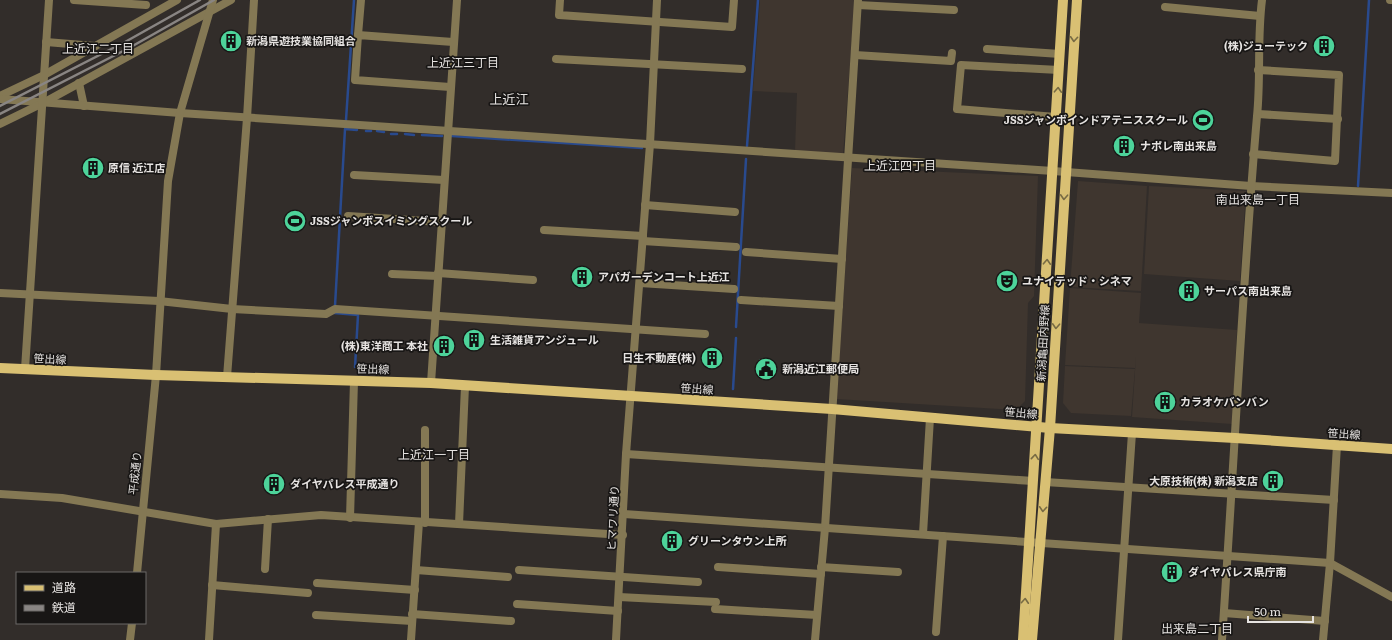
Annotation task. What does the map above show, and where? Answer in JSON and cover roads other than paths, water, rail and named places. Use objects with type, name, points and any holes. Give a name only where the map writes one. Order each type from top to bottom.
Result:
[{"type":"main road","name":"新潟亀田内野線","points":[[1023,640],[1063,0]]},
{"type":"main road","name":"新潟亀田内野線","points":[[1032,640],[1050,428],[1077,0]]},
{"type":"main road","name":"笹出線","points":[[0,368],[156,375],[431,383],[832,410],[1050,428],[1235,438],[1392,449]]},
{"type":"street","points":[[25,370],[49,0]]},
{"type":"street","points":[[74,0],[146,5]]},
{"type":"street","points":[[0,96],[44,75],[177,0]]},
{"type":"street","name":"平成通り","points":[[136,572],[156,375],[159,301],[168,181],[180,113],[213,0]]},
{"type":"street","points":[[0,124],[43,103],[231,0]]},
{"type":"street","points":[[227,377],[247,118],[254,0]]},
{"type":"street","points":[[361,0],[355,80],[450,87]]},
{"type":"street","points":[[431,383],[457,0]]},
{"type":"street","points":[[560,0],[559,15],[732,27],[734,0]]},
{"type":"street","name":"ヒマワリ通り","points":[[616,640],[623,535],[626,454],[650,144],[657,0]]},
{"type":"street","points":[[1222,640],[1233,494],[1235,438],[1253,154],[1258,114],[1258,70],[1262,0]]},
{"type":"street","points":[[815,640],[825,528],[858,2],[954,10]]},
{"type":"street","points":[[1165,7],[1260,16]]},
{"type":"street","points":[[358,35],[453,42]]},
{"type":"street","points":[[46,42],[95,46]]},
{"type":"street","points":[[987,49],[1060,54]]},
{"type":"street","points":[[855,55],[951,61],[952,53]]},
{"type":"street","points":[[556,59],[653,66],[742,69]]},
{"type":"street","points":[[1056,117],[957,109],[961,65],[1059,70]]},
{"type":"street","points":[[1253,154],[1335,161],[1338,119],[1339,76],[1258,70]]},
{"type":"street","points":[[79,83],[84,106]]},
{"type":"street","points":[[0,99],[247,118],[1053,171],[1251,186],[1392,193]]},
{"type":"street","points":[[1258,114],[1338,119]]},
{"type":"street","points":[[354,175],[444,180]]},
{"type":"street","points":[[645,205],[735,212]]},
{"type":"street","points":[[348,216],[441,222]]},
{"type":"street","points":[[544,230],[736,247]]},
{"type":"street","points":[[746,252],[842,259]]},
{"type":"street","points":[[392,274],[438,274],[533,280]]},
{"type":"street","points":[[640,283],[734,289]]},
{"type":"street","points":[[0,293],[159,301],[232,309],[326,314],[336,309],[636,328],[705,334]]},
{"type":"street","points":[[740,300],[839,306]]},
{"type":"street","points":[[350,518],[354,381]]},
{"type":"street","points":[[459,524],[465,386]]},
{"type":"street","points":[[923,534],[930,418]]},
{"type":"street","points":[[411,640],[416,570],[422,522],[425,430]]},
{"type":"street","points":[[1118,640],[1132,433]]},
{"type":"street","points":[[1323,640],[1338,446]]},
{"type":"street","points":[[626,454],[1033,481]]},
{"type":"street","points":[[1046,482],[1334,500]]},
{"type":"street","points":[[0,494],[62,498],[216,524],[321,515],[623,535]]},
{"type":"street","points":[[624,514],[1029,542],[1041,541],[1330,563],[1392,597]]},
{"type":"street","points":[[265,569],[268,519]]},
{"type":"street","points":[[209,640],[216,524]]},
{"type":"street","points":[[936,632],[943,536]]},
{"type":"street","points":[[718,568],[898,572]]},
{"type":"street","points":[[416,570],[508,577]]},
{"type":"street","points":[[519,570],[698,582]]},
{"type":"street","points":[[317,583],[415,590]]},
{"type":"street","points":[[212,585],[308,593]]},
{"type":"street","points":[[619,597],[817,615]]},
{"type":"street","points":[[517,604],[618,611]]},
{"type":"street","points":[[1224,613],[1325,621]]},
{"type":"street","points":[[316,615],[511,621]]},
{"type":"street","points":[[130,640],[132,624]]},
{"type":"waterway","points":[[346,120],[354,0]]},
{"type":"waterway","points":[[747,146],[758,0]]},
{"type":"waterway","points":[[1358,186],[1369,0]]},
{"type":"waterway","points":[[335,306],[345,129],[357,130]]},
{"type":"waterway","points":[[366,131],[371,131]]},
{"type":"waterway","points":[[377,131],[384,132]]},
{"type":"waterway","points":[[391,134],[397,134]]},
{"type":"waterway","points":[[405,134],[414,135]]},
{"type":"waterway","points":[[422,135],[442,136]]},
{"type":"waterway","points":[[452,136],[642,148]]},
{"type":"waterway","points":[[736,327],[746,159]]},
{"type":"waterway","points":[[334,313],[358,315],[355,367]]},
{"type":"waterway","points":[[733,389],[736,338]]},
{"type":"railway","points":[[0,106],[125,42],[200,0]]},
{"type":"railway","points":[[0,114],[129,48],[214,0]]},
{"type":"place","name":"新潟県遊技業協同組合","points":[[231,41]]},
{"type":"place","name":"(株)ジューテック","points":[[1324,46]]},
{"type":"place","name":"JSSジャンボインドアテニススクール","points":[[1203,120]]},
{"type":"place","name":"ナポレ南出来島","points":[[1124,146]]},
{"type":"place","name":"原信 近江店","points":[[93,168]]},
{"type":"place","name":"JSSジャンボスイミングスクール","points":[[295,221]]},
{"type":"place","name":"アパガーデンコート上近江","points":[[582,277]]},
{"type":"place","name":"ユナイテッド・シネマ","points":[[1007,281]]},
{"type":"place","name":"サーパス南出来島","points":[[1189,291]]},
{"type":"place","name":"生活雑貨アンジュール","points":[[474,340]]},
{"type":"place","name":"(株)東洋商工 本社","points":[[444,346]]},
{"type":"place","name":"日生不動産(株)","points":[[712,358]]},
{"type":"place","name":"新潟近江郵便局","points":[[766,369]]},
{"type":"place","name":"カラオケバンバン","points":[[1165,402]]},
{"type":"place","name":"大原技術(株) 新潟支店","points":[[1273,481]]},
{"type":"place","name":"ダイヤパレス平成通り","points":[[274,484]]},
{"type":"place","name":"グリーンタウン上所","points":[[672,541]]},
{"type":"place","name":"ダイヤパレス県庁南","points":[[1172,572]]},
{"type":"district","name":"上近江二丁目","points":[[98,49]]},
{"type":"district","name":"上近江三丁目","points":[[463,63]]},
{"type":"district","name":"上近江","points":[[509,99]]},
{"type":"district","name":"上近江四丁目","points":[[900,166]]},
{"type":"district","name":"南出来島一丁目","points":[[1258,200]]},
{"type":"district","name":"上近江一丁目","points":[[434,455]]},
{"type":"district","name":"出来島二丁目","points":[[1197,629]]}]
